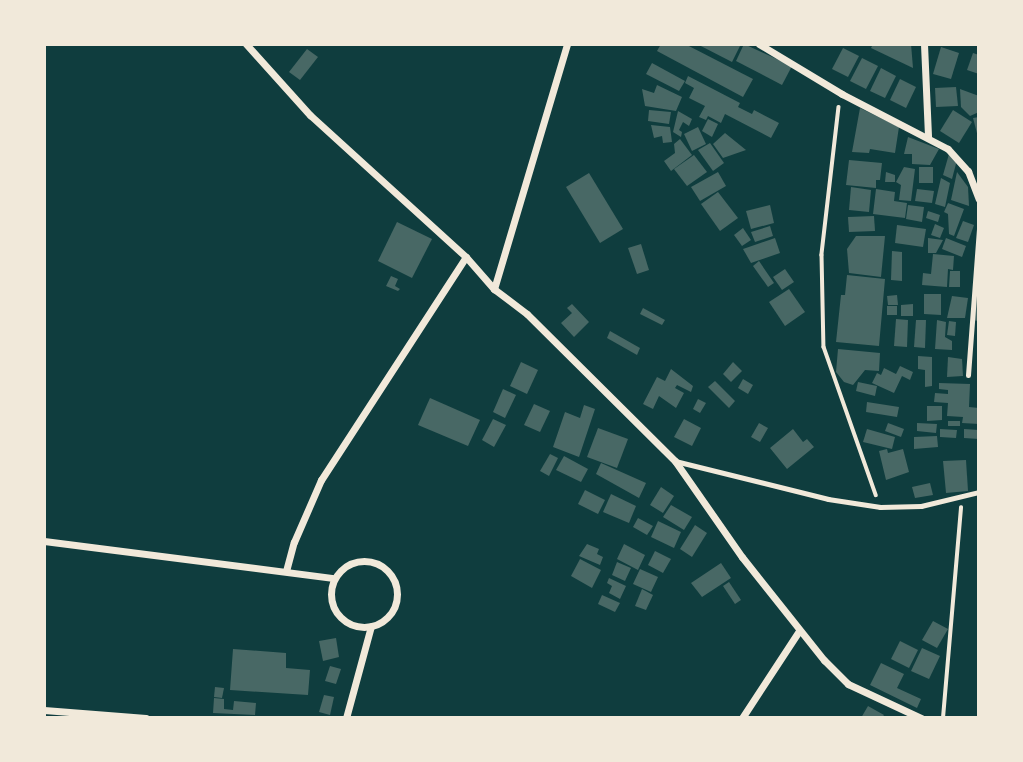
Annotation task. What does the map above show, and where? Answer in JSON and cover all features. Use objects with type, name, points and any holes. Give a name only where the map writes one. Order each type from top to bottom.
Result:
[{"type":"street","points":[[246,44],[310,115],[466,257],[494,289],[527,314],[675,461],[742,557],[799,631],[848,684],[921,718]]},
{"type":"street","points":[[494,289],[567,44]]},
{"type":"street","points":[[759,44],[842,94],[948,149],[968,172],[979,199]]},
{"type":"street","points":[[924,44],[928,137]]},
{"type":"street","points":[[286,571],[294,542],[321,481],[466,257]]},
{"type":"street","points":[[44,541],[334,578]]},
{"type":"street","points":[[361,561],[377,564],[390,574],[397,589],[395,606],[385,619],[371,626],[356,626],[337,613],[330,592],[334,578],[346,566],[361,561]]},
{"type":"street","points":[[346,718],[371,626]]},
{"type":"street","points":[[741,718],[799,631]]},
{"type":"street","points":[[44,710],[146,718]]},
{"type":"lane","points":[[968,375],[979,227]]},
{"type":"lane","points":[[675,461],[828,499],[880,507],[921,506],[979,492]]},
{"type":"path","points":[[842,94],[835,127],[821,255],[824,347],[880,507]]},
{"type":"path","points":[[943,718],[961,496]]},
{"type":"building","points":[[661,44],[685,44],[753,79],[743,97],[657,51]]},
{"type":"building","points":[[697,44],[741,44],[732,62]]},
{"type":"building","points":[[744,44],[792,66],[782,85],[736,61]]},
{"type":"building","points":[[873,44],[911,44],[913,68],[871,48]]},
{"type":"building","points":[[941,47],[959,53],[951,79],[933,74]]},
{"type":"building","points":[[843,48],[859,56],[848,77],[832,69]]},
{"type":"building","points":[[307,49],[318,57],[300,80],[289,72]]},
{"type":"building","points":[[973,53],[979,55],[979,74],[967,70]]},
{"type":"building","points":[[862,58],[878,66],[866,89],[850,81]]},
{"type":"building","points":[[652,63],[685,81],[679,91],[646,74]]},
{"type":"building","points":[[881,68],[896,76],[885,98],[870,91]]},
{"type":"building","points":[[688,76],[740,103],[738,107],[752,114],[754,110],[779,123],[771,138],[725,114],[721,123],[708,116],[706,120],[699,117],[705,106],[689,98],[694,88],[685,83]]},
{"type":"building","points":[[900,79],[916,87],[906,108],[890,100]]},
{"type":"building","points":[[657,85],[682,97],[676,111],[645,106],[642,89],[654,93]]},
{"type":"building","points":[[956,87],[958,106],[936,107],[935,88]]},
{"type":"building","points":[[960,89],[979,96],[979,112],[970,116],[961,107]]},
{"type":"building","points":[[860,108],[899,127],[895,153],[870,149],[869,153],[852,152]]},
{"type":"building","points":[[649,110],[671,112],[669,124],[648,121]]},
{"type":"building","points":[[953,110],[972,122],[959,143],[940,131]]},
{"type":"building","points":[[678,111],[692,119],[689,126],[683,122],[679,130],[682,132],[681,137],[673,132]]},
{"type":"building","points":[[979,117],[979,137],[978,137],[973,118]]},
{"type":"building","points":[[708,119],[718,124],[712,137],[702,131]]},
{"type":"building","points":[[651,125],[670,127],[672,142],[663,143],[662,136],[654,138]]},
{"type":"building","points":[[698,127],[706,144],[692,151],[684,134]]},
{"type":"building","points":[[725,133],[746,150],[723,158],[713,144]]},
{"type":"building","points":[[908,137],[939,149],[930,165],[912,164],[912,154],[904,154]]},
{"type":"building","points":[[680,139],[692,155],[671,171],[664,161],[675,153],[674,144]]},
{"type":"building","points":[[710,143],[724,163],[713,171],[698,150]]},
{"type":"building","points":[[949,154],[957,160],[952,179],[943,175]]},
{"type":"building","points":[[694,155],[707,172],[687,186],[674,169]]},
{"type":"building","points":[[849,160],[882,163],[876,188],[846,185]]},
{"type":"building","points":[[904,167],[915,169],[911,201],[899,200],[901,185],[896,182]]},
{"type":"building","points":[[919,167],[933,167],[933,183],[919,183]]},
{"type":"building","points":[[718,172],[726,186],[700,201],[691,187]]},
{"type":"building","points":[[886,172],[895,175],[895,182],[885,182]]},
{"type":"building","points":[[957,172],[968,187],[969,206],[951,200]]},
{"type":"building","points":[[589,173],[623,229],[600,243],[566,187]]},
{"type":"building","points":[[941,178],[950,183],[945,207],[935,204]]},
{"type":"building","points":[[851,187],[871,190],[869,212],[849,210]]},
{"type":"building","points":[[876,189],[895,192],[894,201],[907,203],[905,218],[873,214]]},
{"type":"building","points":[[917,189],[934,191],[932,203],[915,201]]},
{"type":"building","points":[[718,192],[738,218],[720,231],[701,204]]},
{"type":"building","points":[[948,203],[964,209],[954,236],[949,234],[948,214],[944,212]]},
{"type":"building","points":[[770,205],[774,223],[751,229],[746,211]]},
{"type":"building","points":[[908,205],[924,207],[922,222],[906,219]]},
{"type":"building","points":[[928,211],[940,215],[938,222],[926,218]]},
{"type":"building","points":[[874,216],[875,231],[849,232],[848,217]]},
{"type":"building","points":[[963,221],[974,225],[968,242],[956,238]]},
{"type":"building","points":[[397,222],[432,239],[412,278],[378,261]]},
{"type":"building","points":[[935,224],[944,228],[940,238],[931,235]]},
{"type":"building","points":[[897,225],[926,229],[923,247],[895,243]]},
{"type":"building","points":[[770,226],[773,236],[755,242],[751,232]]},
{"type":"building","points":[[743,228],[751,240],[742,246],[734,235]]},
{"type":"building","points":[[856,236],[885,236],[881,277],[849,273],[847,249]]},
{"type":"building","points":[[775,238],[780,253],[751,263],[743,249]]},
{"type":"building","points":[[928,238],[943,240],[936,253],[928,253]]},
{"type":"building","points":[[946,238],[966,246],[962,257],[942,249]]},
{"type":"building","points":[[641,244],[649,270],[637,274],[628,248]]},
{"type":"building","points":[[892,251],[902,252],[902,281],[891,280]]},
{"type":"building","points":[[933,254],[954,256],[953,270],[948,269],[947,287],[922,285],[923,273],[931,274]]},
{"type":"building","points":[[759,261],[774,283],[768,287],[753,266]]},
{"type":"building","points":[[785,269],[794,282],[782,290],[773,277]]},
{"type":"building","points":[[950,271],[960,271],[960,287],[949,287]]},
{"type":"building","points":[[979,274],[979,321],[972,320]]},
{"type":"building","points":[[847,275],[885,279],[879,346],[836,342],[841,295],[845,295]]},
{"type":"building","points":[[391,276],[398,279],[395,286],[400,289],[398,291],[386,286]]},
{"type":"building","points":[[789,289],[805,312],[785,326],[769,302]]},
{"type":"building","points":[[924,294],[941,294],[941,315],[924,314]]},
{"type":"building","points":[[897,295],[898,305],[888,305],[887,296]]},
{"type":"building","points":[[952,296],[968,298],[965,318],[947,318]]},
{"type":"building","points":[[572,304],[589,322],[574,337],[561,323],[572,313],[567,308]]},
{"type":"building","points":[[913,304],[913,316],[901,316],[901,305]]},
{"type":"building","points":[[887,306],[897,306],[897,315],[887,315]]},
{"type":"building","points":[[643,308],[665,320],[662,325],[640,314]]},
{"type":"building","points":[[896,319],[908,320],[907,347],[894,346]]},
{"type":"building","points":[[916,320],[926,320],[925,348],[914,347]]},
{"type":"building","points":[[937,320],[946,322],[945,337],[952,341],[952,350],[935,349]]},
{"type":"building","points":[[949,321],[956,322],[955,336],[947,335]]},
{"type":"building","points":[[610,331],[640,348],[637,355],[607,338]]},
{"type":"building","points":[[838,349],[880,353],[879,371],[865,370],[853,385],[844,382],[836,372]]},
{"type":"building","points":[[918,356],[932,357],[932,386],[925,387],[925,370],[918,369]]},
{"type":"building","points":[[948,357],[962,359],[963,376],[947,377]]},
{"type":"building","points":[[521,362],[538,370],[527,394],[510,386]]},
{"type":"building","points":[[733,362],[742,371],[731,382],[723,374]]},
{"type":"building","points":[[900,366],[913,372],[910,380],[902,376],[894,393],[872,383],[877,373],[881,375],[884,368],[896,374]]},
{"type":"building","points":[[671,369],[693,386],[691,392],[677,385],[675,388],[684,393],[676,408],[659,396],[653,409],[643,404],[657,377],[665,381]]},
{"type":"building","points":[[743,379],[753,385],[748,394],[738,388]]},
{"type":"building","points":[[715,381],[735,401],[729,408],[708,387]]},
{"type":"building","points":[[858,382],[877,386],[875,396],[856,391]]},
{"type":"building","points":[[939,383],[970,384],[969,407],[979,408],[979,424],[962,423],[963,417],[947,416],[948,403],[934,402],[935,393],[948,394],[948,390],[939,389]]},
{"type":"building","points":[[503,389],[516,395],[505,418],[493,412]]},
{"type":"building","points":[[430,398],[480,420],[468,446],[418,425]]},
{"type":"building","points":[[698,399],[706,403],[700,413],[693,409]]},
{"type":"building","points":[[867,402],[899,407],[897,417],[866,412]]},
{"type":"building","points":[[534,404],[550,411],[540,432],[524,425]]},
{"type":"building","points":[[584,405],[595,409],[579,457],[553,447],[565,412],[580,418]]},
{"type":"building","points":[[927,406],[942,406],[942,420],[927,421]]},
{"type":"building","points":[[493,419],[506,425],[494,447],[482,440]]},
{"type":"building","points":[[684,419],[701,428],[692,446],[674,437]]},
{"type":"building","points":[[948,421],[960,421],[960,426],[948,426]]},
{"type":"building","points":[[759,423],[768,428],[760,442],[751,437]]},
{"type":"building","points":[[888,423],[904,429],[901,437],[885,431]]},
{"type":"building","points":[[917,423],[937,424],[936,433],[917,431]]},
{"type":"building","points":[[598,428],[628,439],[617,468],[587,457]]},
{"type":"building","points":[[793,429],[803,442],[807,439],[814,447],[787,469],[770,448]]},
{"type":"building","points":[[867,429],[895,437],[892,449],[863,442]]},
{"type":"building","points":[[940,429],[957,430],[956,438],[940,437]]},
{"type":"building","points":[[964,429],[979,430],[979,439],[964,438]]},
{"type":"building","points":[[937,436],[938,447],[914,449],[914,437]]},
{"type":"building","points":[[887,449],[888,453],[903,449],[909,472],[886,480],[879,451]]},
{"type":"building","points":[[550,454],[558,458],[549,476],[540,471]]},
{"type":"building","points":[[564,456],[588,469],[581,482],[556,470]]},
{"type":"building","points":[[966,460],[968,491],[946,493],[943,461]]},
{"type":"building","points":[[601,463],[646,483],[639,498],[596,474]]},
{"type":"building","points":[[930,483],[933,495],[915,498],[912,487]]},
{"type":"building","points":[[661,487],[674,496],[663,513],[650,505]]},
{"type":"building","points":[[585,490],[605,500],[598,514],[578,504]]},
{"type":"building","points":[[611,494],[636,506],[629,523],[603,512]]},
{"type":"building","points":[[671,505],[692,517],[684,530],[663,517]]},
{"type":"building","points":[[638,518],[653,526],[647,535],[633,527]]},
{"type":"building","points":[[658,521],[681,532],[674,548],[651,537]]},
{"type":"building","points":[[695,525],[707,533],[692,557],[680,549]]},
{"type":"building","points":[[587,544],[599,549],[597,554],[603,557],[600,565],[579,556]]},
{"type":"building","points":[[624,544],[645,555],[638,570],[617,559]]},
{"type":"building","points":[[655,551],[671,559],[663,573],[648,565]]},
{"type":"building","points":[[580,559],[601,570],[592,588],[571,576]]},
{"type":"building","points":[[617,562],[631,568],[625,581],[612,575]]},
{"type":"building","points":[[721,563],[731,578],[702,597],[691,583]]},
{"type":"building","points":[[640,569],[658,577],[651,592],[633,584]]},
{"type":"building","points":[[609,578],[626,586],[620,599],[609,593],[612,586],[607,583]]},
{"type":"building","points":[[729,582],[741,600],[735,604],[723,586]]},
{"type":"building","points":[[642,589],[653,595],[646,610],[635,606]]},
{"type":"building","points":[[602,595],[620,603],[615,612],[598,604]]},
{"type":"building","points":[[933,621],[948,629],[937,648],[922,640]]},
{"type":"building","points":[[336,638],[339,657],[323,661],[319,641]]},
{"type":"building","points":[[900,641],[918,650],[909,668],[891,659]]},
{"type":"building","points":[[922,648],[940,656],[929,679],[911,671]]},
{"type":"building","points":[[233,649],[286,653],[286,668],[310,670],[308,695],[230,690]]},
{"type":"building","points":[[881,663],[904,674],[897,688],[921,699],[917,708],[870,685]]},
{"type":"building","points":[[330,666],[341,669],[336,684],[325,681]]},
{"type":"building","points":[[215,687],[224,688],[222,698],[214,697]]},
{"type":"building","points":[[324,695],[334,697],[330,715],[319,712]]},
{"type":"building","points":[[214,698],[224,699],[224,709],[233,710],[234,701],[256,703],[255,715],[213,713]]},
{"type":"building","points":[[868,706],[884,715],[882,718],[861,718]]}]
